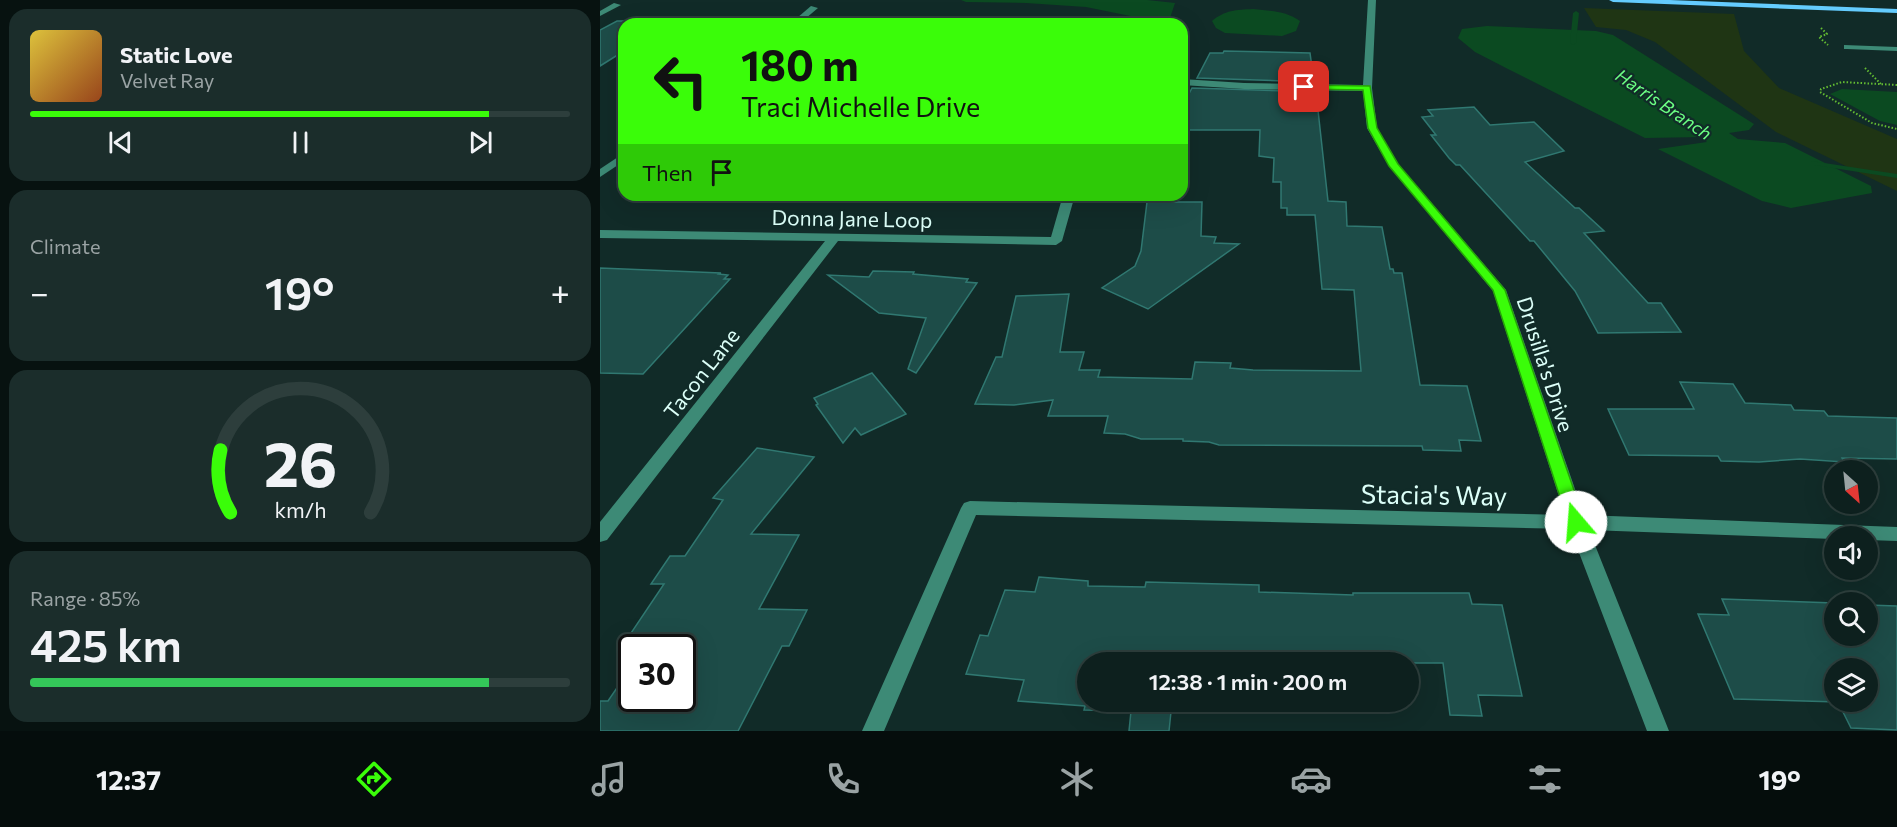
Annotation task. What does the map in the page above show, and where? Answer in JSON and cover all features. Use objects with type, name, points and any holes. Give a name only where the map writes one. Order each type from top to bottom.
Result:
[{"type":"main road","points":[[1613,0],[1897,11]]},
{"type":"street","name":"Drusilla's Drive","points":[[1372,0],[1367,88],[1372,128],[1394,166],[1499,290],[1576,522],[1658,731]]},
{"type":"street","points":[[600,5],[616,5],[600,14]]},
{"type":"street","points":[[802,18],[814,8]]},
{"type":"street","points":[[1846,47],[1897,49]]},
{"type":"street","points":[[1188,82],[1244,86],[1367,88]]},
{"type":"street","points":[[600,174],[618,160]]},
{"type":"street","name":"Donna Jane Loop","points":[[600,234],[1056,241],[1067,201]]},
{"type":"street","name":"Tacon Lane","points":[[600,535],[835,237]]},
{"type":"street","name":"Stacia's Way","points":[[873,731],[970,508],[1576,522],[1897,534]]},
{"type":"path","points":[[1897,85],[1842,82],[1821,89],[1820,92],[1872,123],[1897,129]]},
{"type":"shaded area","points":[[1584,8],[1734,14],[1744,51],[1779,88],[1897,139],[1897,191],[1776,132],[1655,42],[1626,30],[1596,27]]},
{"type":"water","points":[[961,0],[1147,0],[1175,3],[1170,18],[1140,18],[1086,7]]},
{"type":"water","points":[[1253,9],[1283,13],[1300,21],[1296,31],[1282,36],[1225,33],[1216,28],[1212,21],[1236,10]]},
{"type":"water","points":[[1487,26],[1596,31],[1613,35],[1754,124],[1749,130],[1729,133],[1738,139],[1785,143],[1871,186],[1872,193],[1791,208],[1762,201],[1658,149],[1707,142],[1702,137],[1645,138],[1475,52],[1458,38],[1462,29]]},
{"type":"water","points":[[1842,89],[1897,92],[1897,125],[1880,121],[1830,94]]},
{"type":"building","points":[[618,21],[618,55],[600,66],[600,30]]},
{"type":"building","points":[[1224,51],[1310,53],[1314,82],[1197,78],[1210,53],[1223,53]]},
{"type":"building","points":[[1192,88],[1316,92],[1328,201],[1346,202],[1347,226],[1382,227],[1390,269],[1393,269],[1394,273],[1402,273],[1420,385],[1467,386],[1481,441],[1459,440],[1461,451],[1423,450],[1422,446],[1219,445],[1209,442],[1183,441],[1183,439],[1141,439],[1125,434],[1104,433],[1108,416],[1048,416],[1053,400],[1014,405],[975,404],[996,357],[1002,357],[1016,296],[1069,294],[1060,352],[1084,352],[1079,370],[1100,370],[1098,377],[1192,379],[1195,362],[1231,363],[1230,368],[1253,370],[1361,371],[1354,290],[1322,289],[1315,215],[1287,215],[1287,208],[1281,208],[1281,182],[1273,182],[1274,158],[1259,156],[1260,130],[1188,130],[1188,96]]},
{"type":"building","points":[[1474,107],[1490,125],[1534,122],[1564,151],[1525,162],[1604,231],[1584,233],[1648,303],[1661,303],[1681,332],[1598,333],[1575,291],[1534,241],[1530,241],[1460,165],[1456,165],[1449,158],[1431,135],[1436,135],[1422,117],[1433,116],[1428,110]]},
{"type":"building","points":[[1147,202],[1202,202],[1201,236],[1216,237],[1214,243],[1239,244],[1148,309],[1102,288],[1135,266],[1141,251]]},
{"type":"building","points":[[600,268],[721,273],[719,274],[728,275],[724,279],[730,279],[643,374],[600,373]]},
{"type":"building","points":[[873,271],[914,272],[913,274],[968,279],[966,282],[977,283],[916,373],[908,369],[926,318],[879,313],[828,275],[869,277]]},
{"type":"building","points":[[872,373],[906,414],[861,435],[855,428],[843,443],[816,405],[818,404],[814,398]]},
{"type":"building","points":[[1680,382],[1733,384],[1745,403],[1791,405],[1794,410],[1824,411],[1828,416],[1897,418],[1897,459],[1842,458],[1843,460],[1800,459],[1759,462],[1721,461],[1718,456],[1629,455],[1608,409],[1694,409]]},
{"type":"building","points":[[757,448],[814,457],[751,534],[799,535],[759,609],[807,610],[789,646],[782,646],[738,731],[600,731],[600,701],[608,701],[618,686],[618,712],[696,712],[696,634],[630,634],[664,584],[651,584],[670,556],[685,556],[723,500],[713,498]]},
{"type":"building","points":[[1039,577],[1088,581],[1088,586],[1145,587],[1146,582],[1259,585],[1259,592],[1353,595],[1353,593],[1469,593],[1472,604],[1502,605],[1522,696],[1478,695],[1482,716],[1450,715],[1443,663],[1419,663],[1419,652],[1077,652],[1077,705],[1018,701],[1024,680],[966,674],[980,635],[988,636],[1005,590],[1035,592]]},
{"type":"building","points":[[1722,599],[1824,603],[1824,646],[1878,646],[1878,605],[1897,606],[1897,730],[1851,728],[1843,712],[1878,712],[1878,658],[1824,658],[1824,702],[1734,699],[1698,614],[1729,615]]},
{"type":"building","points":[[1131,712],[1171,712],[1169,731],[1129,731]]},
{"type":"waterway","name":"Harris Branch","points":[[1573,43],[1576,13]]},
{"type":"waterway","name":"Harris Branch","points":[[1814,163],[1897,176]]},
{"type":"route","points":[[1304,87],[1367,88],[1372,128],[1394,166],[1499,290],[1576,522]]}]
